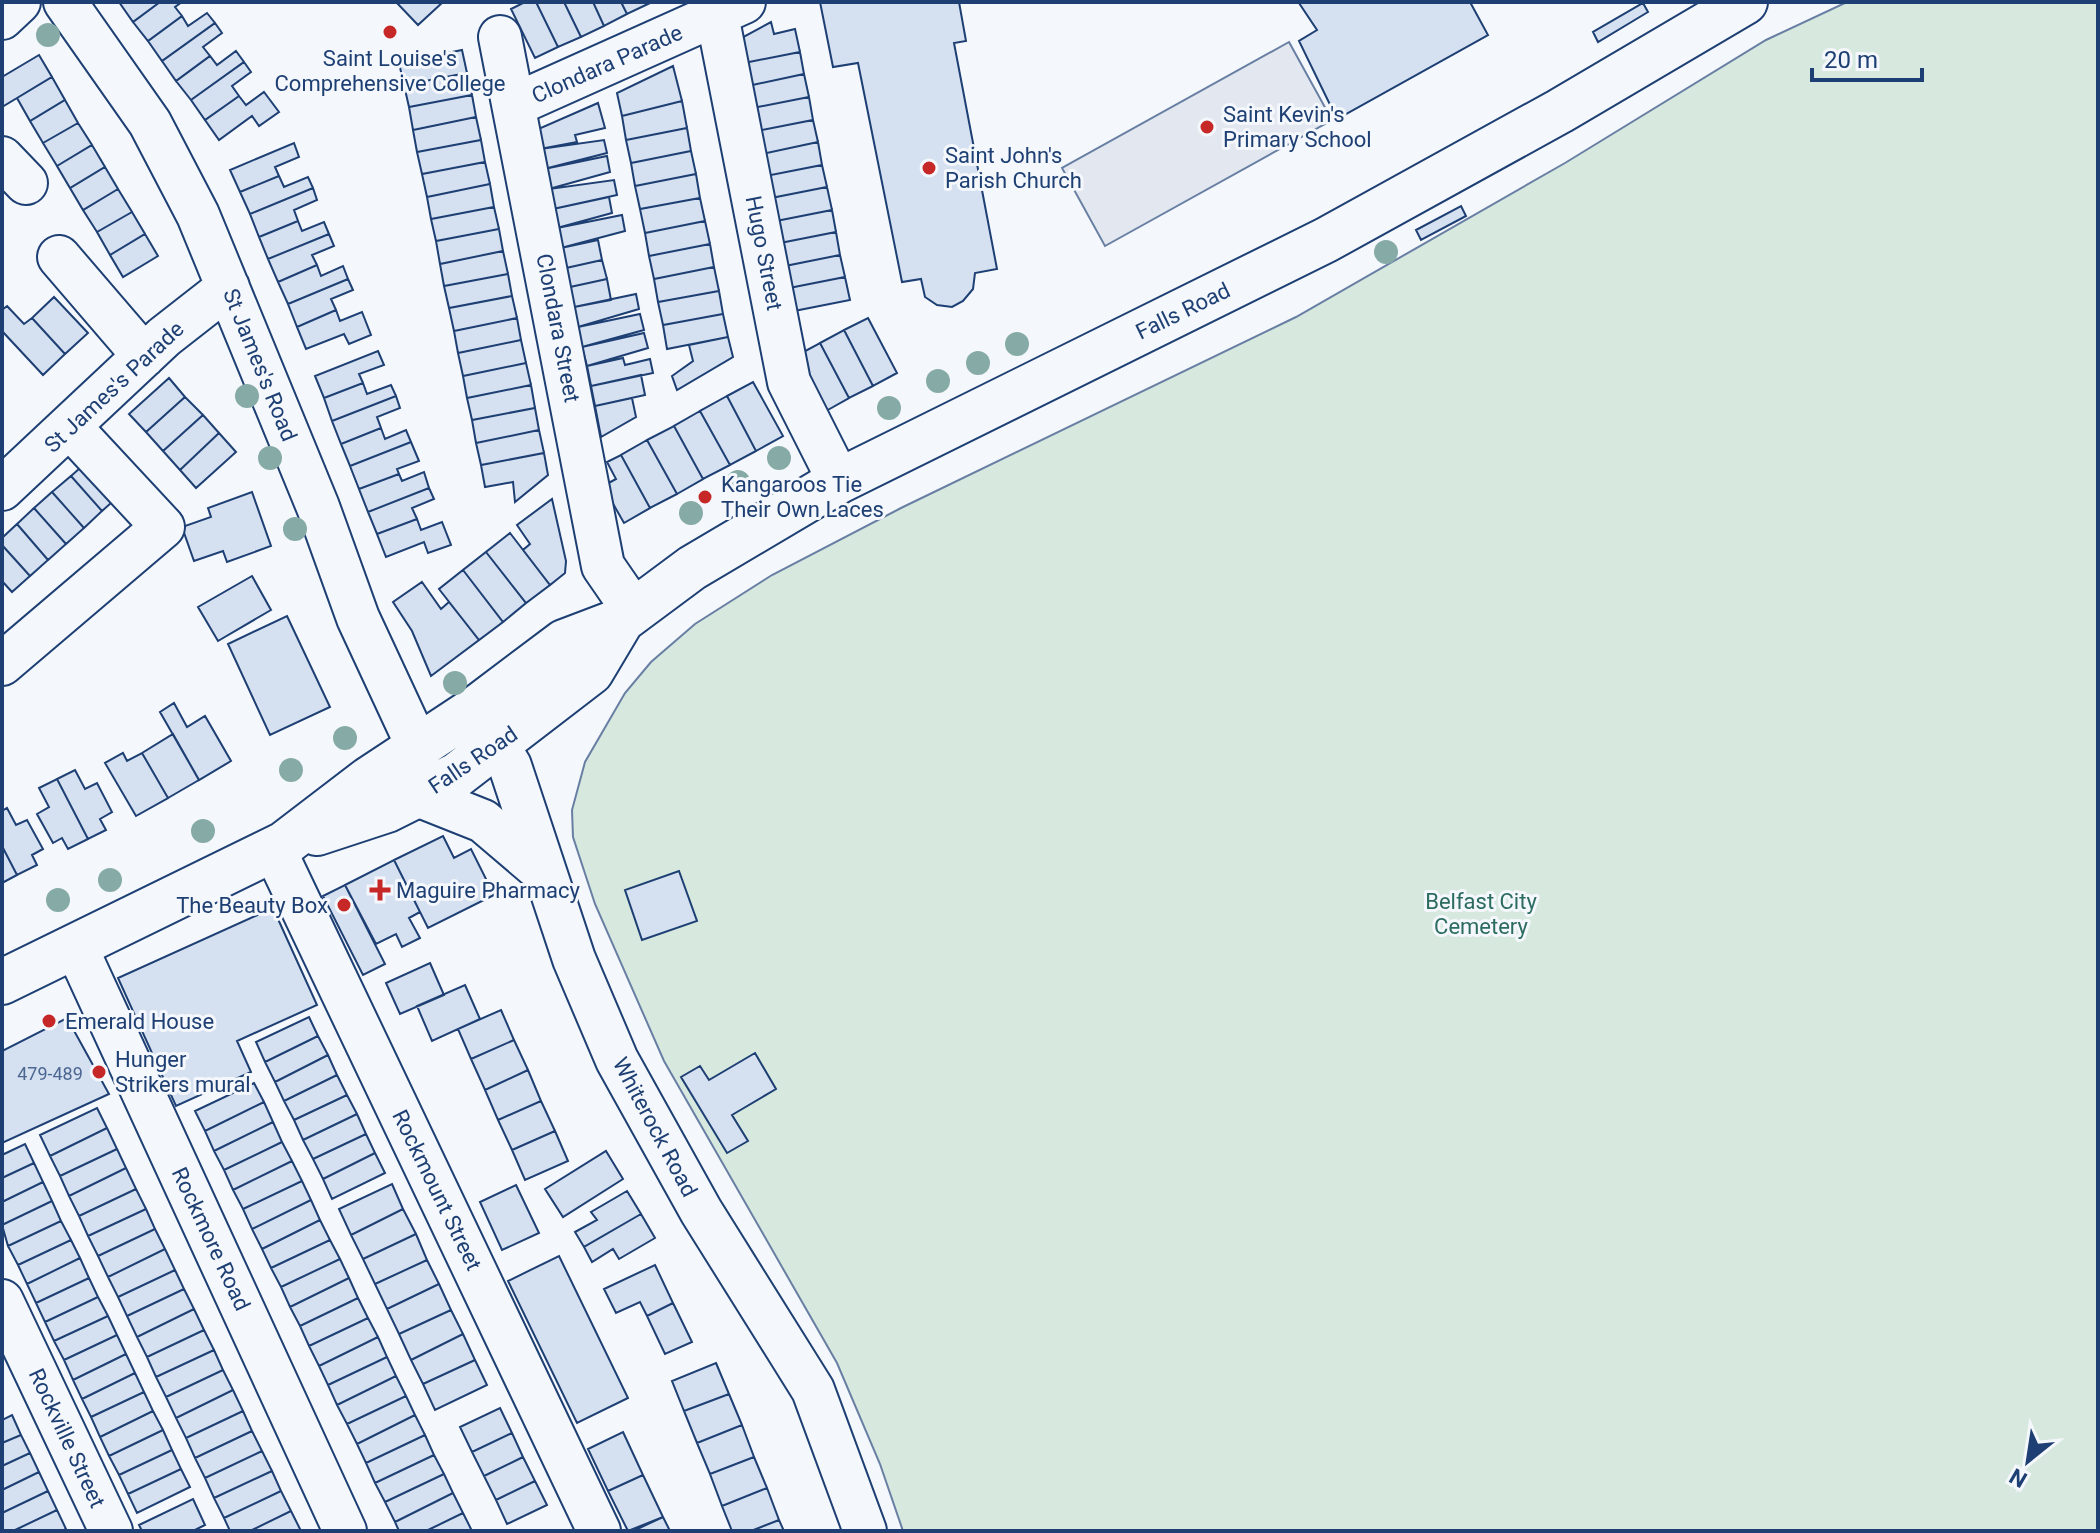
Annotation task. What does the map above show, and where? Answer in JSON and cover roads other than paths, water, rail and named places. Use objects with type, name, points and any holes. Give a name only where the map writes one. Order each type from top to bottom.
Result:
[{"type":"main road","name":"Falls Road","points":[[279,846],[369,779],[475,709],[564,642],[628,615],[692,568],[839,481],[1326,240],[1560,111],[1745,2]]},
{"type":"main road","name":"Falls Road","points":[[2,982],[279,846],[420,796],[499,745],[591,672],[628,615]]},
{"type":"street","points":[[2,18],[19,2]]},
{"type":"street","name":"St James's Road","points":[[65,2],[150,123],[198,215],[318,507],[358,618],[418,747]]},
{"type":"street","name":"Hugo Street","points":[[731,8],[789,382],[839,481]]},
{"type":"street","name":"Clondara Parade","points":[[514,105],[731,8]]},
{"type":"street","name":"Clondara Street","points":[[500,37],[603,566],[628,615]]},
{"type":"street","points":[[59,257],[144,356]]},
{"type":"street","name":"St James's Parade","points":[[2,489],[144,356],[228,287]]},
{"type":"street","points":[[2,664],[163,527],[70,427]]},
{"type":"street","name":"Whiterock Road","points":[[475,709],[499,745],[519,789],[574,959],[617,1060],[701,1211],[813,1390],[865,1531]]},
{"type":"street","points":[[420,796],[483,821],[544,873]]},
{"type":"street","name":"Rockmount Street","points":[[279,846],[599,1531]]},
{"type":"street","name":"Rockmore Road","points":[[76,947],[345,1531]]},
{"type":"street","name":"Rockville Street","points":[[2,1301],[111,1531]]},
{"type":"place","name":"Saint Louise's Comprehensive College","points":[[390,32]]},
{"type":"place","name":"Saint Kevin's Primary School","points":[[1207,127]]},
{"type":"place","name":"Saint John's Parish Church","points":[[929,168]]},
{"type":"place","name":"Kangaroos Tie Their Own Laces","points":[[705,497]]},
{"type":"place","name":"Maguire Pharmacy","points":[[380,890]]},
{"type":"place","name":"The Beauty Box","points":[[344,905]]},
{"type":"place","name":"Emerald House","points":[[49,1021]]},
{"type":"place","name":"Hunger Strikers mural","points":[[99,1072]]},
{"type":"park label","name":"Belfast City Cemetery","points":[[1481,914]]}]
